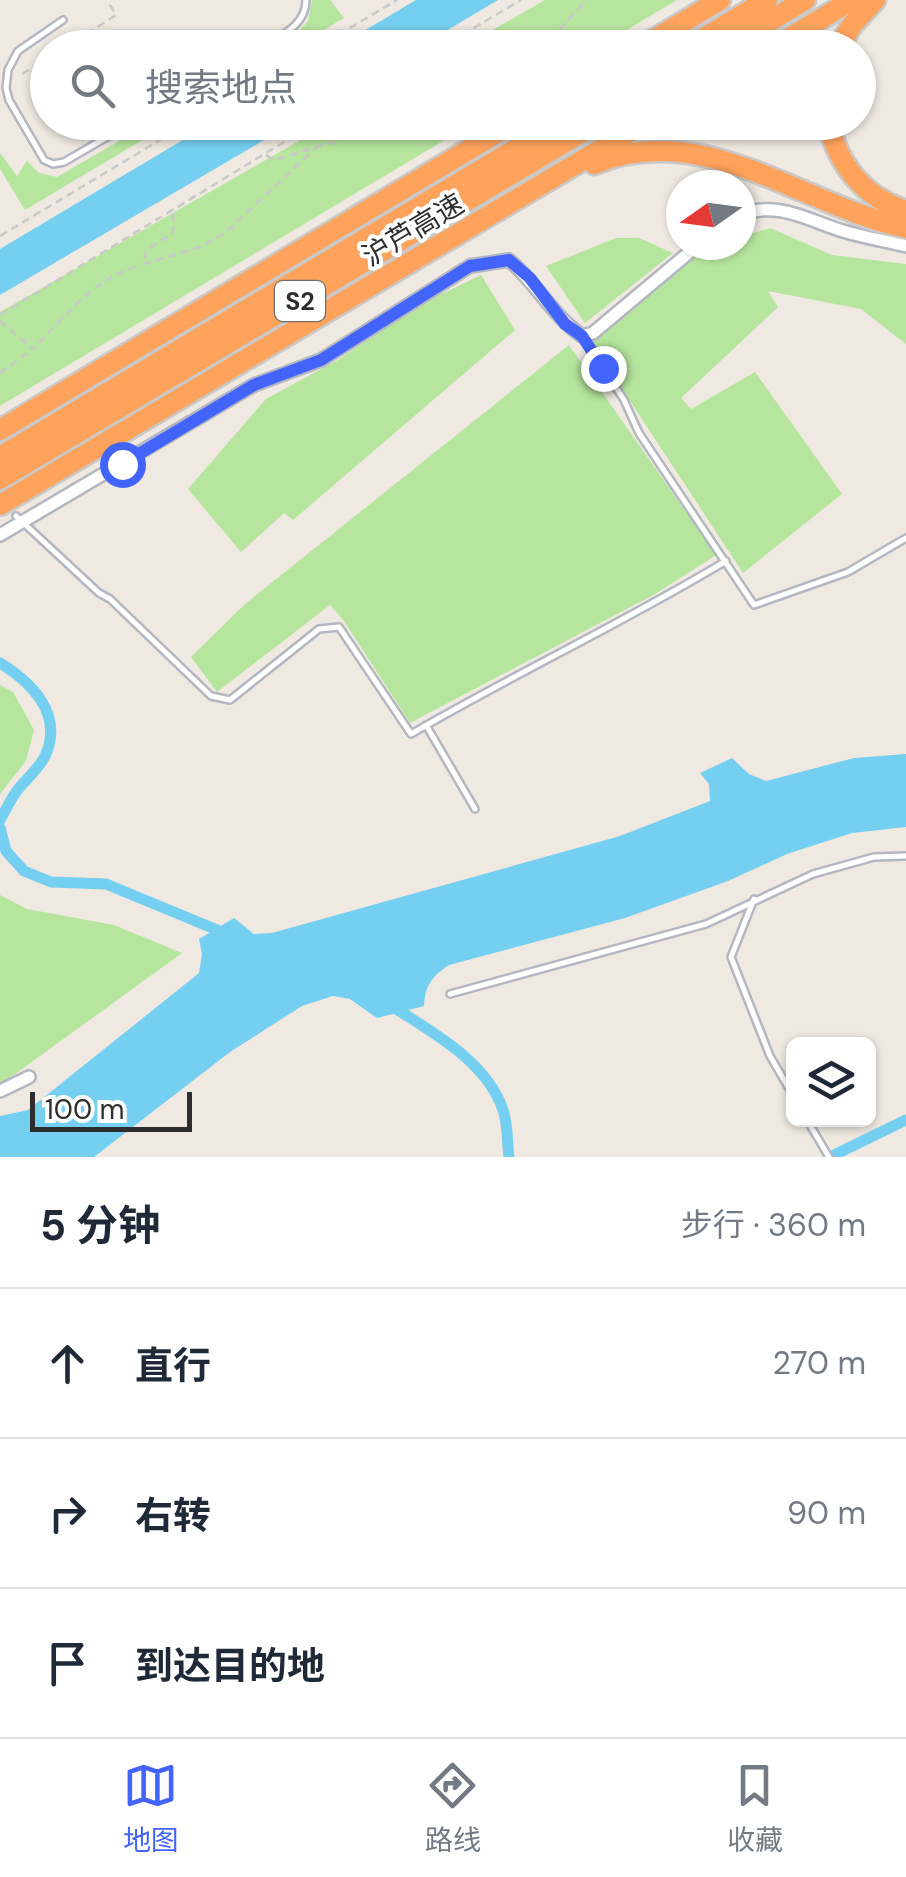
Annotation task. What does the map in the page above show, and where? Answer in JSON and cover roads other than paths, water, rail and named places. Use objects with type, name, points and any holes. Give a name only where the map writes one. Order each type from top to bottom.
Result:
[{"type":"highway","points":[[652,30],[696,0]]},
{"type":"highway","points":[[670,30],[720,0]]},
{"type":"highway","points":[[717,30],[767,0]]},
{"type":"highway","points":[[755,30],[805,0]]},
{"type":"highway","points":[[803,30],[852,0]]},
{"type":"highway","points":[[849,30],[875,0]]},
{"type":"highway","name":"沪芦高速","points":[[0,430],[484,140]]},
{"type":"highway","name":"沪芦高速","points":[[0,457],[532,140]]},
{"type":"highway","name":"沪芦高速","points":[[0,480],[569,140]]},
{"type":"highway","name":"沪芦高速","points":[[13,515],[382,280],[617,140]]},
{"type":"highway","points":[[834,140],[839,157],[852,175],[880,200],[906,210]]},
{"type":"highway","points":[[382,280],[576,172],[628,153],[651,150],[701,154],[736,164],[858,215],[906,228]]},
{"type":"street","points":[[756,211],[776,208],[794,212],[838,230],[906,246]]},
{"type":"street","points":[[0,535],[13,515],[254,385],[321,360],[470,266],[509,260],[530,278],[565,324],[582,336],[594,333],[680,260]]},
{"type":"street","points":[[0,1091],[30,1078]]},
{"type":"lane","points":[[288,30],[306,9],[306,0]]},
{"type":"lane","points":[[48,30],[62,20]]},
{"type":"lane","points":[[30,43],[18,51],[8,70],[9,100],[30,139]]},
{"type":"lane","points":[[31,140],[44,160],[53,164],[102,140]]},
{"type":"lane","points":[[582,336],[624,400],[639,433],[754,606],[848,572],[906,538]]},
{"type":"lane","points":[[13,515],[110,599],[212,696],[230,700],[319,629],[339,627],[411,734],[726,561]]},
{"type":"lane","points":[[426,726],[475,810]]},
{"type":"lane","points":[[450,994],[706,924],[813,874],[874,858],[906,856]]},
{"type":"lane","points":[[754,899],[730,957],[770,1056],[786,1083]]},
{"type":"lane","points":[[811,1127],[829,1157]]},
{"type":"water","points":[[416,0],[498,0],[448,30],[366,30]]},
{"type":"water","points":[[183,140],[264,140],[0,295],[0,249]]},
{"type":"water","points":[[906,754],[906,827],[852,833],[787,854],[728,881],[625,918],[449,965],[430,982],[424,1006],[377,1018],[350,999],[333,996],[302,1006],[230,1052],[94,1157],[0,1157],[0,1116],[28,1110],[199,973],[199,939],[234,918],[254,934],[272,933],[620,836],[710,801],[709,784],[700,773],[732,758],[749,774],[766,781],[854,758]]},
{"type":"waterway","points":[[0,663],[33,689],[50,725],[46,754],[0,820]]},
{"type":"waterway","points":[[0,828],[6,851],[24,871],[51,882],[106,884],[227,934]]},
{"type":"waterway","points":[[390,1005],[456,1049],[484,1077],[503,1110],[509,1157]]},
{"type":"waterway","points":[[830,1157],[906,1120]]}]
